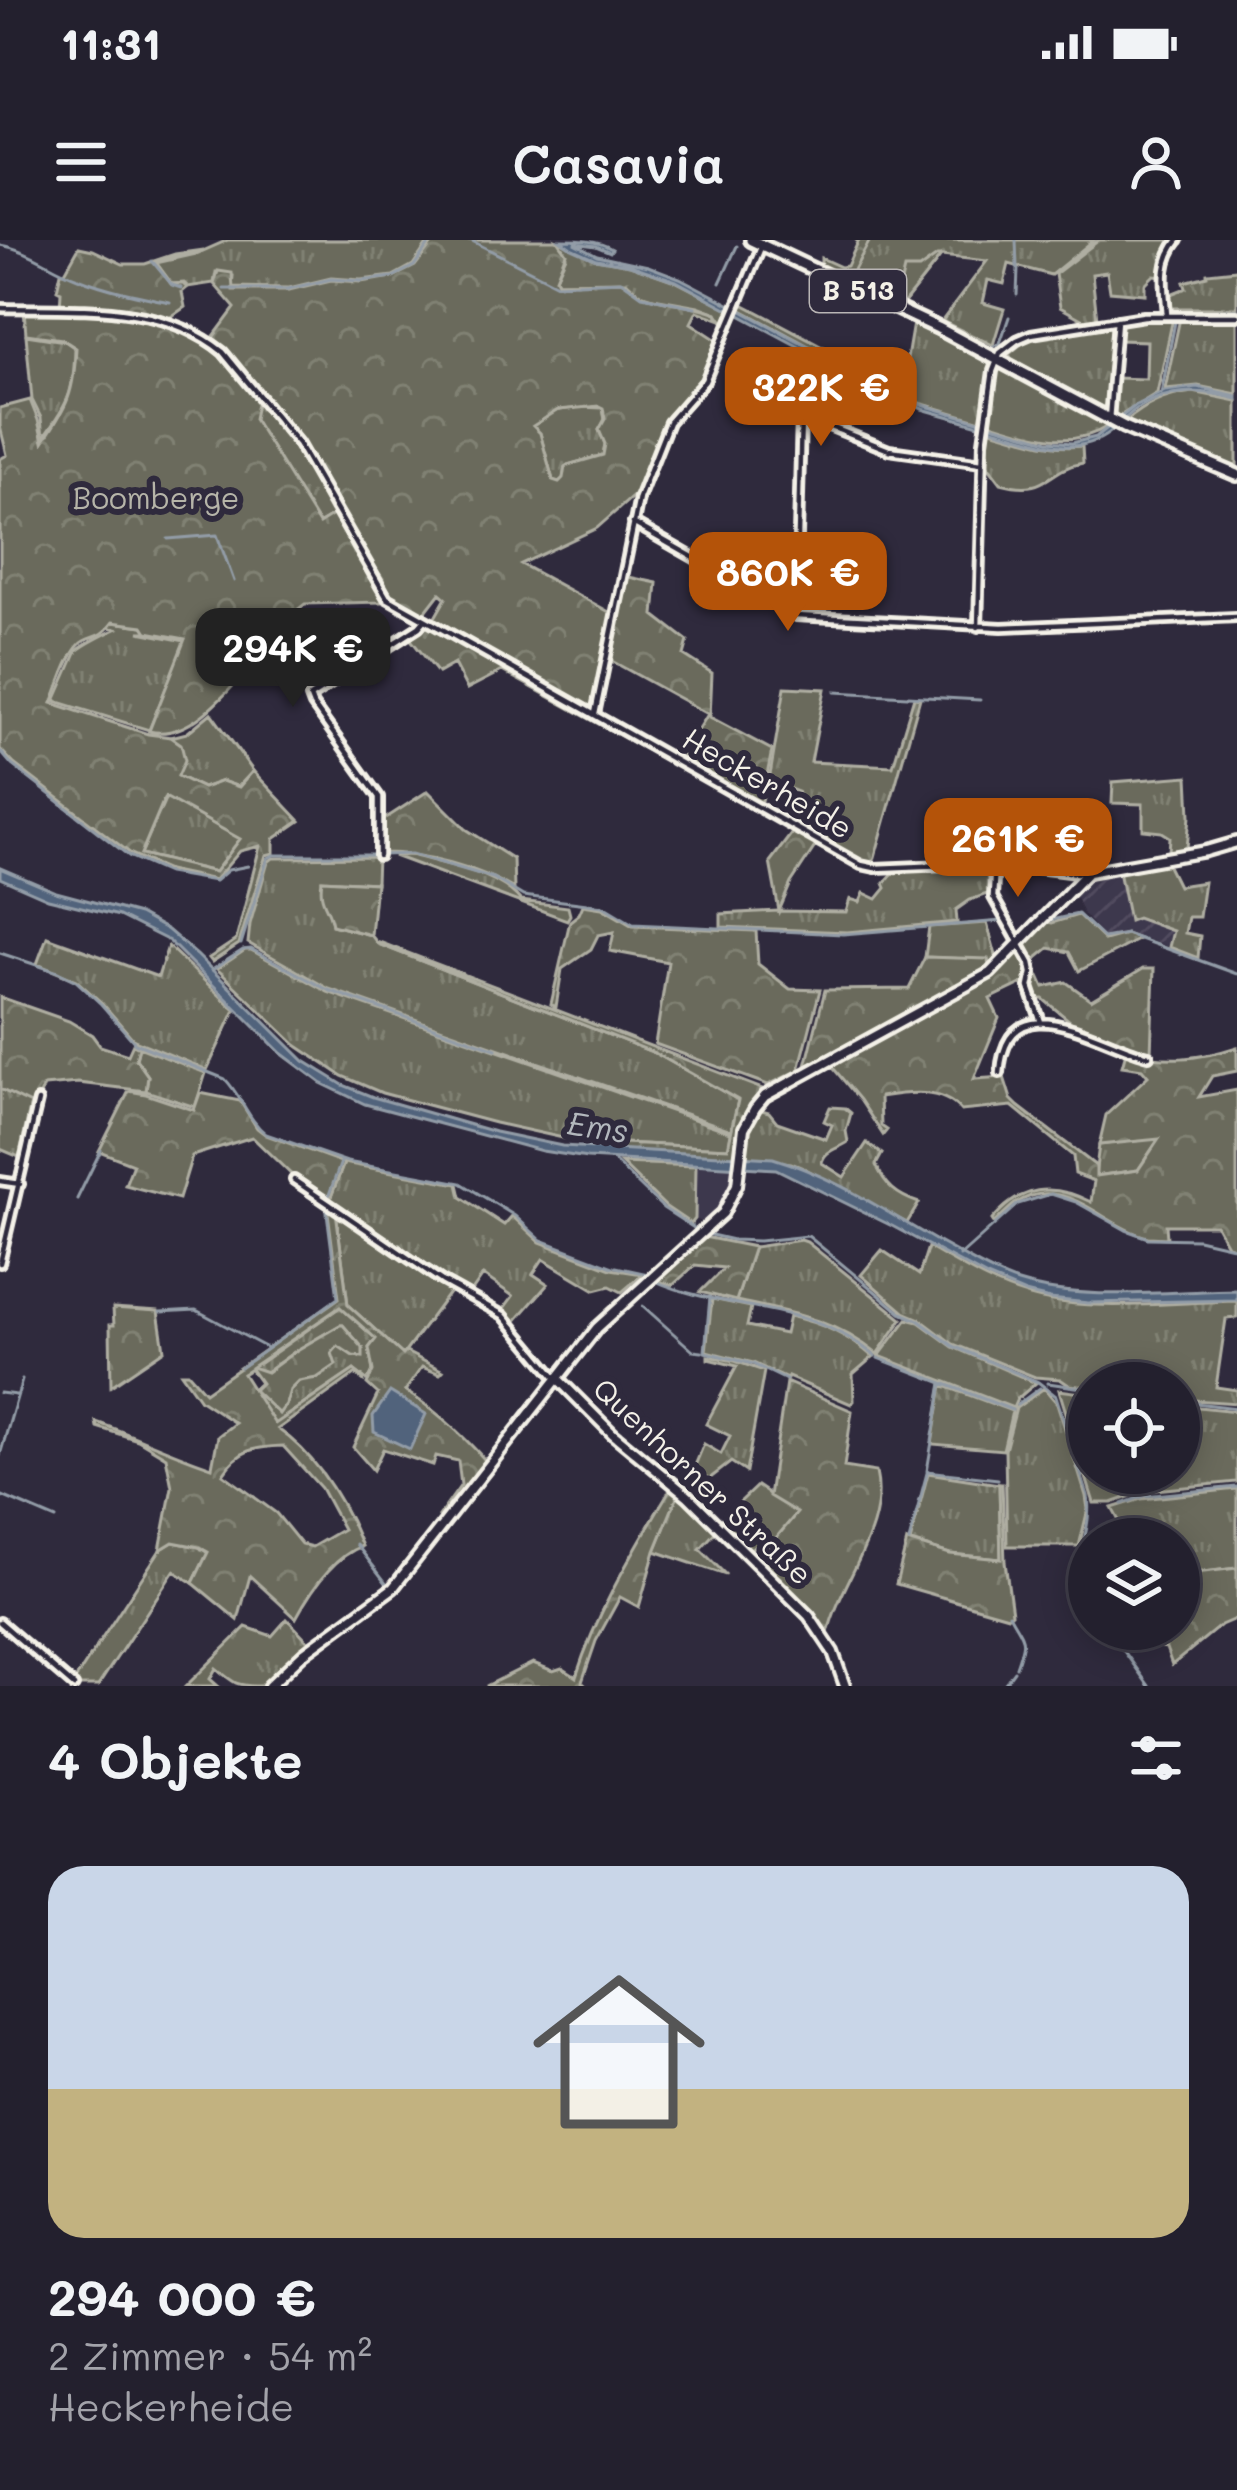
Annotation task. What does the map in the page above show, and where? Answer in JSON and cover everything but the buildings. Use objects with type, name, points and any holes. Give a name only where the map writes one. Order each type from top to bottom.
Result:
[{"type":"main road","name":"B 513","points":[[756,243],[998,358],[1124,427],[1237,475]]},
{"type":"main road","name":"Heckerheide","points":[[1085,874],[1237,842]]},
{"type":"main road","points":[[269,1686],[304,1653],[393,1588],[605,1319],[717,1219],[729,1203],[740,1170],[744,1127],[760,1102],[775,1089],[990,974],[1085,874]]},
{"type":"main road","name":"Quenhorner Straße","points":[[557,1378],[613,1434],[688,1496],[809,1616],[833,1652],[845,1686]]},
{"type":"street","points":[[1175,315],[1164,268],[1178,240]]},
{"type":"street","points":[[596,714],[639,498],[669,422],[705,381],[756,243]]},
{"type":"street","points":[[0,308],[147,314],[212,343],[298,443],[384,595],[425,620],[310,697],[379,796],[379,856]]},
{"type":"street","points":[[977,627],[984,430],[998,358],[1006,347],[1024,337],[1117,320],[1237,316]]},
{"type":"street","points":[[1111,420],[1117,320]]},
{"type":"street","points":[[796,616],[801,416],[889,450],[982,463]]},
{"type":"street","points":[[633,523],[796,616],[977,627],[1237,617]]},
{"type":"street","name":"Heckerheide","points":[[425,620],[861,865],[995,862],[1085,874]]},
{"type":"street","points":[[995,862],[993,897],[1032,970],[1029,987],[1041,1022]]},
{"type":"street","points":[[1000,1073],[1009,1038],[1041,1022],[1068,1025],[1125,1051],[1149,1056]]},
{"type":"street","points":[[0,1263],[38,1101]]},
{"type":"street","points":[[294,1180],[442,1281],[503,1316],[557,1378]]},
{"type":"street","points":[[0,1181],[20,1184]]},
{"type":"street","points":[[0,1622],[74,1686]]},
{"type":"shaded area","points":[[1118,868],[1129,920],[1137,918],[1174,931],[1169,947],[1126,932],[1104,937],[1083,914],[1073,890],[1088,874]]},
{"type":"shaded area","points":[[696,1166],[735,1168],[725,1202],[705,1223],[695,1219]]},
{"type":"green space","points":[[228,240],[430,240],[413,265],[393,276],[331,278],[289,288],[232,287],[233,276],[216,272],[214,283],[172,284],[156,263]]},
{"type":"green space","name":"Boomberge","points":[[435,240],[557,240],[566,253],[558,282],[620,281],[646,296],[717,313],[719,319],[697,311],[691,323],[720,342],[704,381],[668,420],[640,490],[597,528],[521,564],[613,614],[594,715],[660,753],[659,757],[502,671],[467,689],[454,664],[438,673],[408,636],[433,621],[446,598],[440,593],[423,615],[391,598],[305,604],[262,637],[271,653],[261,655],[211,708],[181,728],[165,732],[149,731],[185,639],[113,622],[75,650],[52,703],[148,734],[171,737],[181,744],[185,760],[178,776],[203,788],[222,781],[239,787],[253,771],[300,821],[274,839],[274,853],[266,855],[239,944],[212,962],[209,958],[236,940],[260,846],[240,851],[215,880],[168,870],[131,854],[0,749],[0,459],[7,455],[0,408],[30,400],[43,442],[68,398],[76,348],[62,339],[26,334],[24,310],[146,317],[209,343],[235,308],[214,284],[218,271],[232,273],[233,290],[289,290],[331,280],[393,277],[415,266]],"holes":[[[258,398],[291,439],[333,515],[319,524],[254,419]],[[599,406],[605,419],[599,430],[605,444],[603,455],[568,465],[563,478],[553,480],[540,433],[533,426],[558,410]],[[165,797],[240,839],[215,872],[141,854]]]},
{"type":"green space","points":[[557,240],[596,259],[675,281],[733,311],[726,326],[717,313],[642,296],[626,282],[558,282],[566,256]]},
{"type":"green space","points":[[856,240],[870,240],[853,272],[895,288],[904,269],[919,269],[941,256],[903,304],[821,264],[821,258],[847,266]]},
{"type":"green space","points":[[865,240],[1094,240],[1051,275],[1009,264],[1004,284],[988,280],[983,303],[1004,309],[993,345],[942,321],[987,261],[941,256],[903,304],[846,277]]},
{"type":"green space","points":[[1099,240],[1175,240],[1164,259],[1163,276],[1154,275],[1145,284],[1145,294],[1110,291],[1107,272],[1092,274],[1097,319],[1087,322],[1060,307],[1055,274]]},
{"type":"green space","points":[[79,247],[123,264],[145,264],[204,250],[156,262],[171,284],[187,288],[182,292],[185,307],[165,321],[147,313],[60,308],[61,272]]},
{"type":"green space","points":[[1237,270],[1237,308],[1169,308],[1168,295],[1186,288],[1184,282],[1207,273]]},
{"type":"green space","points":[[739,302],[902,388],[913,323],[986,360],[991,367],[984,422],[916,402],[738,308]]},
{"type":"green space","points":[[1173,318],[1157,393],[1118,417],[1114,413],[1116,378],[1146,379],[1147,341],[1119,340],[1120,322]]},
{"type":"green space","points":[[1180,318],[1237,318],[1237,394],[1198,386],[1165,389]]},
{"type":"green space","points":[[1114,323],[1109,413],[1009,354],[1026,340]]},
{"type":"green space","points":[[26,335],[65,341],[75,348],[68,396],[43,438],[41,418],[32,400]]},
{"type":"green space","points":[[1002,368],[1108,426],[1064,439],[988,422],[997,371]]},
{"type":"green space","points":[[1193,392],[1237,401],[1237,471],[1125,422],[1157,401]]},
{"type":"green space","points":[[257,397],[291,439],[333,516],[318,524],[253,418]]},
{"type":"green space","points":[[603,408],[605,420],[599,430],[605,444],[603,455],[568,465],[563,479],[553,481],[540,433],[532,426],[554,411]]},
{"type":"green space","points":[[988,429],[1046,445],[1082,446],[1083,463],[1038,484],[1001,483],[986,463]]},
{"type":"green space","points":[[624,576],[657,583],[654,615],[688,641],[684,655],[712,673],[710,717],[772,750],[761,806],[680,760],[708,714],[608,659]]},
{"type":"green space","points":[[112,622],[143,626],[148,632],[139,632],[185,641],[149,730],[55,701],[77,651],[116,629],[109,627]]},
{"type":"green space","points":[[785,687],[825,689],[811,762],[893,766],[914,697],[920,698],[873,864],[863,863],[787,820],[798,792],[769,781]]},
{"type":"green space","points":[[211,713],[253,771],[238,787],[222,781],[203,788],[178,776],[181,745],[171,737],[187,733]]},
{"type":"green space","points":[[1188,776],[1187,848],[1169,852],[1170,837],[1143,830],[1143,804],[1112,803],[1113,782]]},
{"type":"green space","points":[[428,791],[466,829],[513,859],[514,889],[450,863],[382,853],[383,820]]},
{"type":"green space","points":[[166,797],[241,839],[215,872],[141,854]]},
{"type":"green space","points":[[795,829],[818,842],[779,911],[770,862]]},
{"type":"green space","points":[[412,855],[485,876],[521,901],[568,907],[570,915],[567,920],[394,856]]},
{"type":"green space","points":[[377,857],[376,883],[322,880],[332,925],[371,935],[378,944],[655,1053],[738,1100],[731,1130],[329,989],[248,943],[268,862],[273,858]]},
{"type":"green space","points":[[1165,860],[1178,886],[1204,882],[1199,917],[1188,917],[1185,933],[1200,936],[1198,958],[1169,947],[1173,931],[1137,918],[1129,921],[1119,871]]},
{"type":"green space","points":[[985,865],[990,893],[956,910],[957,922],[847,932],[721,927],[721,914],[846,912],[850,899],[860,902],[864,893],[877,899],[897,869]]},
{"type":"green space","points":[[322,880],[376,883],[371,935],[332,925]]},
{"type":"green space","points":[[583,905],[602,908],[633,926],[756,931],[758,964],[790,989],[820,990],[799,1070],[768,1085],[655,1044],[668,962],[610,951],[614,932],[598,935],[591,949],[562,969],[556,1007],[551,1004],[570,921]]},
{"type":"green space","points":[[1078,915],[1104,940],[1126,934],[1139,939],[1079,971],[1069,952],[1049,948],[1032,962],[1023,943],[1044,921]]},
{"type":"green space","points":[[987,923],[997,959],[989,968],[988,960],[925,957],[929,927]]},
{"type":"green space","points":[[47,937],[158,977],[168,946],[235,1010],[207,1070],[134,1040],[76,980],[37,964]]},
{"type":"green space","points":[[379,942],[765,1090],[743,1120],[735,1157],[604,1151],[600,1142],[728,1148],[738,1100],[655,1053]]},
{"type":"green space","points":[[1018,948],[1028,963],[1029,977],[990,999],[999,1018],[974,1079],[1004,1077],[1011,1099],[1096,1166],[1096,1176],[1138,1170],[1159,1139],[1099,1145],[1106,1115],[1148,1076],[1142,1069],[1122,1066],[1126,1052],[1182,1058],[1237,1047],[1237,1071],[1212,1076],[1199,1097],[1237,1090],[1237,1248],[1227,1245],[1216,1225],[1166,1225],[1167,1238],[1148,1237],[1083,1204],[1050,1194],[1015,1204],[994,1223],[1014,1200],[1037,1191],[1063,1192],[1091,1202],[1094,1181],[1075,1174],[1073,1156],[1012,1106],[961,1111],[934,1095],[880,1097],[881,1126],[887,1130],[883,1135],[829,1063],[961,994],[991,975]]},
{"type":"green space","points":[[245,950],[328,992],[731,1132],[729,1148],[563,1138],[382,1093],[342,1076],[296,1045],[217,969]]},
{"type":"green space","points":[[925,957],[988,959],[989,968],[806,1066],[825,990],[909,989]]},
{"type":"green space","points":[[1143,969],[1154,969],[1151,1054],[1126,1049],[1069,1024],[1043,999],[1035,999],[1031,987],[1035,975],[1044,987],[1066,982],[1091,1000]]},
{"type":"green space","points":[[0,997],[69,1021],[100,1046],[128,1055],[133,1044],[139,1047],[136,1059],[148,1076],[146,1091],[78,1083],[44,1086],[19,1181],[14,1181],[31,1104],[0,1089]]},
{"type":"green space","points":[[139,1047],[206,1073],[195,1107],[146,1091],[148,1076],[136,1059]]},
{"type":"green space","points":[[0,1089],[31,1103],[19,1157],[0,1149]]},
{"type":"green space","points":[[129,1091],[194,1110],[200,1093],[240,1101],[266,1135],[344,1163],[329,1202],[252,1137],[192,1156],[179,1199],[125,1185],[133,1164],[99,1151]]},
{"type":"green space","points":[[830,1107],[851,1113],[848,1142],[828,1152],[822,1163],[844,1177],[867,1143],[882,1154],[876,1165],[888,1184],[919,1203],[907,1223],[806,1169],[745,1157],[748,1129],[758,1109],[769,1112],[777,1122],[826,1139],[832,1125],[824,1121]]},
{"type":"green space","points":[[1160,1137],[1138,1170],[1095,1176],[1099,1145]]},
{"type":"green space","points":[[344,1163],[458,1184],[461,1197],[504,1225],[512,1216],[540,1242],[611,1269],[643,1274],[622,1292],[610,1286],[595,1290],[543,1259],[533,1274],[548,1284],[514,1323],[501,1312],[513,1296],[483,1275],[469,1295],[329,1202]]},
{"type":"green space","points":[[621,1163],[696,1166],[691,1224],[666,1207]]},
{"type":"green space","points":[[327,1205],[336,1211],[348,1305],[403,1355],[406,1352],[443,1371],[422,1367],[405,1391],[448,1422],[485,1463],[442,1519],[439,1516],[461,1485],[458,1461],[436,1456],[433,1465],[383,1449],[373,1470],[353,1447],[378,1394],[367,1384],[373,1371],[369,1348],[376,1339],[340,1307],[252,1367],[267,1372],[340,1325],[363,1348],[363,1357],[338,1346],[332,1353],[336,1365],[317,1378],[299,1381],[279,1414],[254,1390],[261,1383],[251,1369],[243,1374],[275,1424],[354,1370],[365,1379],[355,1374],[278,1429],[328,1482],[362,1546],[332,1567],[296,1618],[250,1576],[238,1620],[193,1583],[208,1552],[173,1542],[160,1550],[172,1487],[166,1457],[138,1440],[97,1427],[96,1422],[212,1467],[218,1436],[235,1423],[200,1400],[181,1373],[188,1373],[205,1392],[339,1298]],"holes":[[[283,1446],[321,1488],[343,1529],[312,1547],[301,1544],[276,1513],[223,1474],[248,1451]]]},
{"type":"green space","points":[[336,1211],[452,1289],[403,1355],[348,1305]]},
{"type":"green space","points":[[704,1237],[754,1247],[736,1301],[700,1292],[724,1268],[695,1265],[673,1285],[661,1282],[661,1274]]},
{"type":"green space","points":[[801,1240],[902,1319],[877,1354],[827,1325],[736,1301],[754,1247]]},
{"type":"green space","points":[[928,1247],[1003,1287],[1054,1301],[1105,1305],[1237,1301],[1237,1318],[1226,1319],[1216,1387],[1237,1390],[1237,1403],[1200,1400],[1200,1362],[1068,1362],[1068,1384],[1035,1377],[953,1344],[904,1312],[861,1275],[882,1250],[919,1275]]},
{"type":"green space","points":[[712,1299],[751,1307],[747,1326],[785,1334],[789,1316],[854,1342],[873,1357],[853,1374],[854,1401],[851,1404],[753,1363],[706,1351]]},
{"type":"green space","points":[[340,1307],[376,1339],[369,1348],[373,1371],[368,1381],[354,1370],[274,1424],[251,1391],[260,1383],[250,1369]],"holes":[[[343,1325],[363,1348],[359,1357],[338,1346],[326,1373],[299,1381],[283,1408],[258,1370],[266,1372]]]},
{"type":"green space","points":[[113,1308],[158,1311],[164,1350],[111,1386],[110,1325],[114,1325]]},
{"type":"green space","points":[[907,1319],[919,1322],[953,1347],[1036,1383],[1013,1408],[879,1356]]},
{"type":"green space","points":[[708,1356],[764,1371],[746,1472],[731,1462],[709,1479],[694,1468],[704,1444],[721,1454],[730,1436],[706,1424],[737,1366]]},
{"type":"green space","points":[[786,1382],[852,1411],[844,1467],[876,1472],[876,1514],[828,1633],[763,1565],[773,1555],[767,1549],[797,1513],[769,1496]]},
{"type":"green space","points":[[942,1385],[1012,1411],[1003,1450],[932,1444]]},
{"type":"green space","points":[[1044,1388],[1057,1403],[1068,1438],[1068,1494],[1085,1494],[1088,1509],[1086,1518],[1068,1518],[1068,1546],[1007,1546],[1005,1450],[1016,1408]]},
{"type":"green space","points":[[1059,1390],[1068,1391],[1068,1419]]},
{"type":"green space","points":[[1200,1407],[1237,1411],[1237,1482],[1200,1486]]},
{"type":"green space","points":[[928,1473],[999,1484],[1001,1559],[950,1554],[910,1542]]},
{"type":"green space","points":[[999,1484],[1012,1613],[1008,1616],[896,1584],[907,1541],[950,1554],[1001,1559]]},
{"type":"green space","points":[[672,1486],[679,1492],[639,1607],[620,1597],[596,1641],[582,1682],[586,1686],[486,1686],[533,1663],[553,1671],[562,1668],[576,1677],[606,1603]]},
{"type":"green space","points":[[757,1486],[797,1513],[767,1549],[754,1546],[749,1551],[719,1522]]},
{"type":"green space","points":[[1237,1489],[1237,1568],[1200,1572],[1200,1518],[1117,1518],[1112,1508],[1141,1499]]},
{"type":"green space","points":[[679,1492],[718,1529],[700,1549],[726,1575],[655,1551]]},
{"type":"green space","points":[[1091,1494],[1137,1494],[1112,1503],[1094,1503]]},
{"type":"green space","points":[[173,1542],[208,1553],[193,1583],[174,1571],[98,1686],[77,1686],[73,1683],[160,1550]]},
{"type":"green space","points":[[1237,1568],[1237,1618],[1200,1642],[1200,1572]]},
{"type":"green space","points":[[287,1619],[308,1641],[260,1686],[235,1683],[216,1668],[210,1679],[218,1686],[186,1686],[246,1627],[272,1636]]},
{"type":"green space","points":[[1167,1650],[1190,1650],[1172,1665]]},
{"type":"water","points":[[560,240],[600,244],[612,249],[574,243],[597,255],[680,278],[916,403],[1048,441],[1072,443],[1096,437],[1136,405],[1165,391],[1197,387],[1237,399],[1211,393],[1174,394],[1138,408],[1095,441],[1070,446],[1046,444],[922,409],[676,281],[596,259]]},
{"type":"water","points":[[0,868],[56,892],[139,914],[168,930],[304,1061],[373,1097],[562,1146],[773,1158],[839,1185],[989,1270],[1043,1288],[1126,1294],[1237,1290],[1237,1300],[1088,1303],[1050,1299],[987,1277],[776,1169],[542,1151],[365,1104],[321,1083],[281,1053],[169,941],[119,916],[48,899],[0,878]]},
{"type":"water","points":[[390,1392],[426,1414],[410,1449],[374,1432],[373,1416]]},
{"type":"waterway","points":[[224,289],[288,289],[331,279],[393,277],[414,266],[432,240]]},
{"type":"waterway","points":[[470,240],[557,284],[621,281],[642,296],[695,307]]},
{"type":"waterway","points":[[1016,240],[1017,267]]},
{"type":"waterway","points":[[0,245],[89,282],[170,302]]},
{"type":"waterway","points":[[720,283],[737,246]]},
{"type":"waterway","points":[[152,261],[172,285],[181,288]]},
{"type":"waterway","points":[[1017,295],[1018,269]]},
{"type":"waterway","points":[[1161,394],[1175,322],[1182,311],[1237,310]]},
{"type":"waterway","points":[[990,348],[1000,343],[1009,317]]},
{"type":"waterway","points":[[981,424],[990,372],[985,359]]},
{"type":"waterway","points":[[168,539],[217,535],[234,581]]},
{"type":"waterway","points":[[835,692],[980,700]]},
{"type":"waterway","points":[[0,751],[129,856],[168,873],[215,881],[228,870],[248,866]]},
{"type":"waterway","points":[[382,855],[411,854],[493,878],[523,896],[603,906],[633,924],[843,934],[1002,921]]},
{"type":"waterway","points":[[241,944],[268,858],[377,855]]},
{"type":"waterway","points":[[1047,921],[1078,914],[1103,938],[1126,934],[1237,974]]},
{"type":"waterway","points":[[212,970],[251,949],[328,990],[496,1049]]},
{"type":"waterway","points":[[0,953],[76,981],[135,1043],[225,1079],[266,1134],[347,1162],[461,1183],[515,1216],[541,1240],[613,1267]]},
{"type":"waterway","points":[[77,1199],[101,1150]]},
{"type":"waterway","name":"Ems","points":[[613,1160],[663,1208],[697,1230]]},
{"type":"waterway","points":[[327,1200],[341,1162]]},
{"type":"waterway","points":[[960,1256],[1018,1204],[1051,1194],[1148,1238],[1198,1239],[1237,1248]]},
{"type":"waterway","points":[[240,1368],[338,1298],[326,1205]]},
{"type":"waterway","points":[[707,1234],[759,1241],[808,1236],[901,1313],[953,1346],[1038,1382],[1056,1396],[1088,1496],[1088,1518]]},
{"type":"waterway","points":[[616,1267],[648,1274]]},
{"type":"waterway","points":[[653,1280],[822,1325],[875,1356]]},
{"type":"waterway","points":[[710,1297],[705,1352],[753,1364],[786,1380]]},
{"type":"waterway","points":[[597,1323],[623,1299]]},
{"type":"waterway","points":[[643,1306],[693,1351],[702,1352]]},
{"type":"waterway","points":[[160,1312],[196,1310],[267,1348]]},
{"type":"waterway","points":[[878,1358],[1012,1410]]},
{"type":"waterway","points":[[0,1455],[22,1380]]},
{"type":"waterway","points":[[942,1383],[927,1471],[998,1479]]},
{"type":"waterway","points":[[1048,1383],[1068,1386]]},
{"type":"waterway","points":[[1017,1405],[1040,1388]]},
{"type":"waterway","points":[[0,1393],[16,1395]]},
{"type":"waterway","points":[[1200,1404],[1237,1408]]},
{"type":"waterway","points":[[909,1541],[927,1473]]},
{"type":"waterway","points":[[1122,1504],[1144,1496],[1237,1487]]},
{"type":"waterway","points":[[0,1495],[56,1519]]},
{"type":"waterway","points":[[356,1544],[387,1584]]},
{"type":"waterway","points":[[1009,1614],[1022,1639],[1016,1667]]},
{"type":"waterway","points":[[1123,1650],[1149,1686]]},
{"type":"waterway","points":[[1003,1686],[1014,1671]]}]
